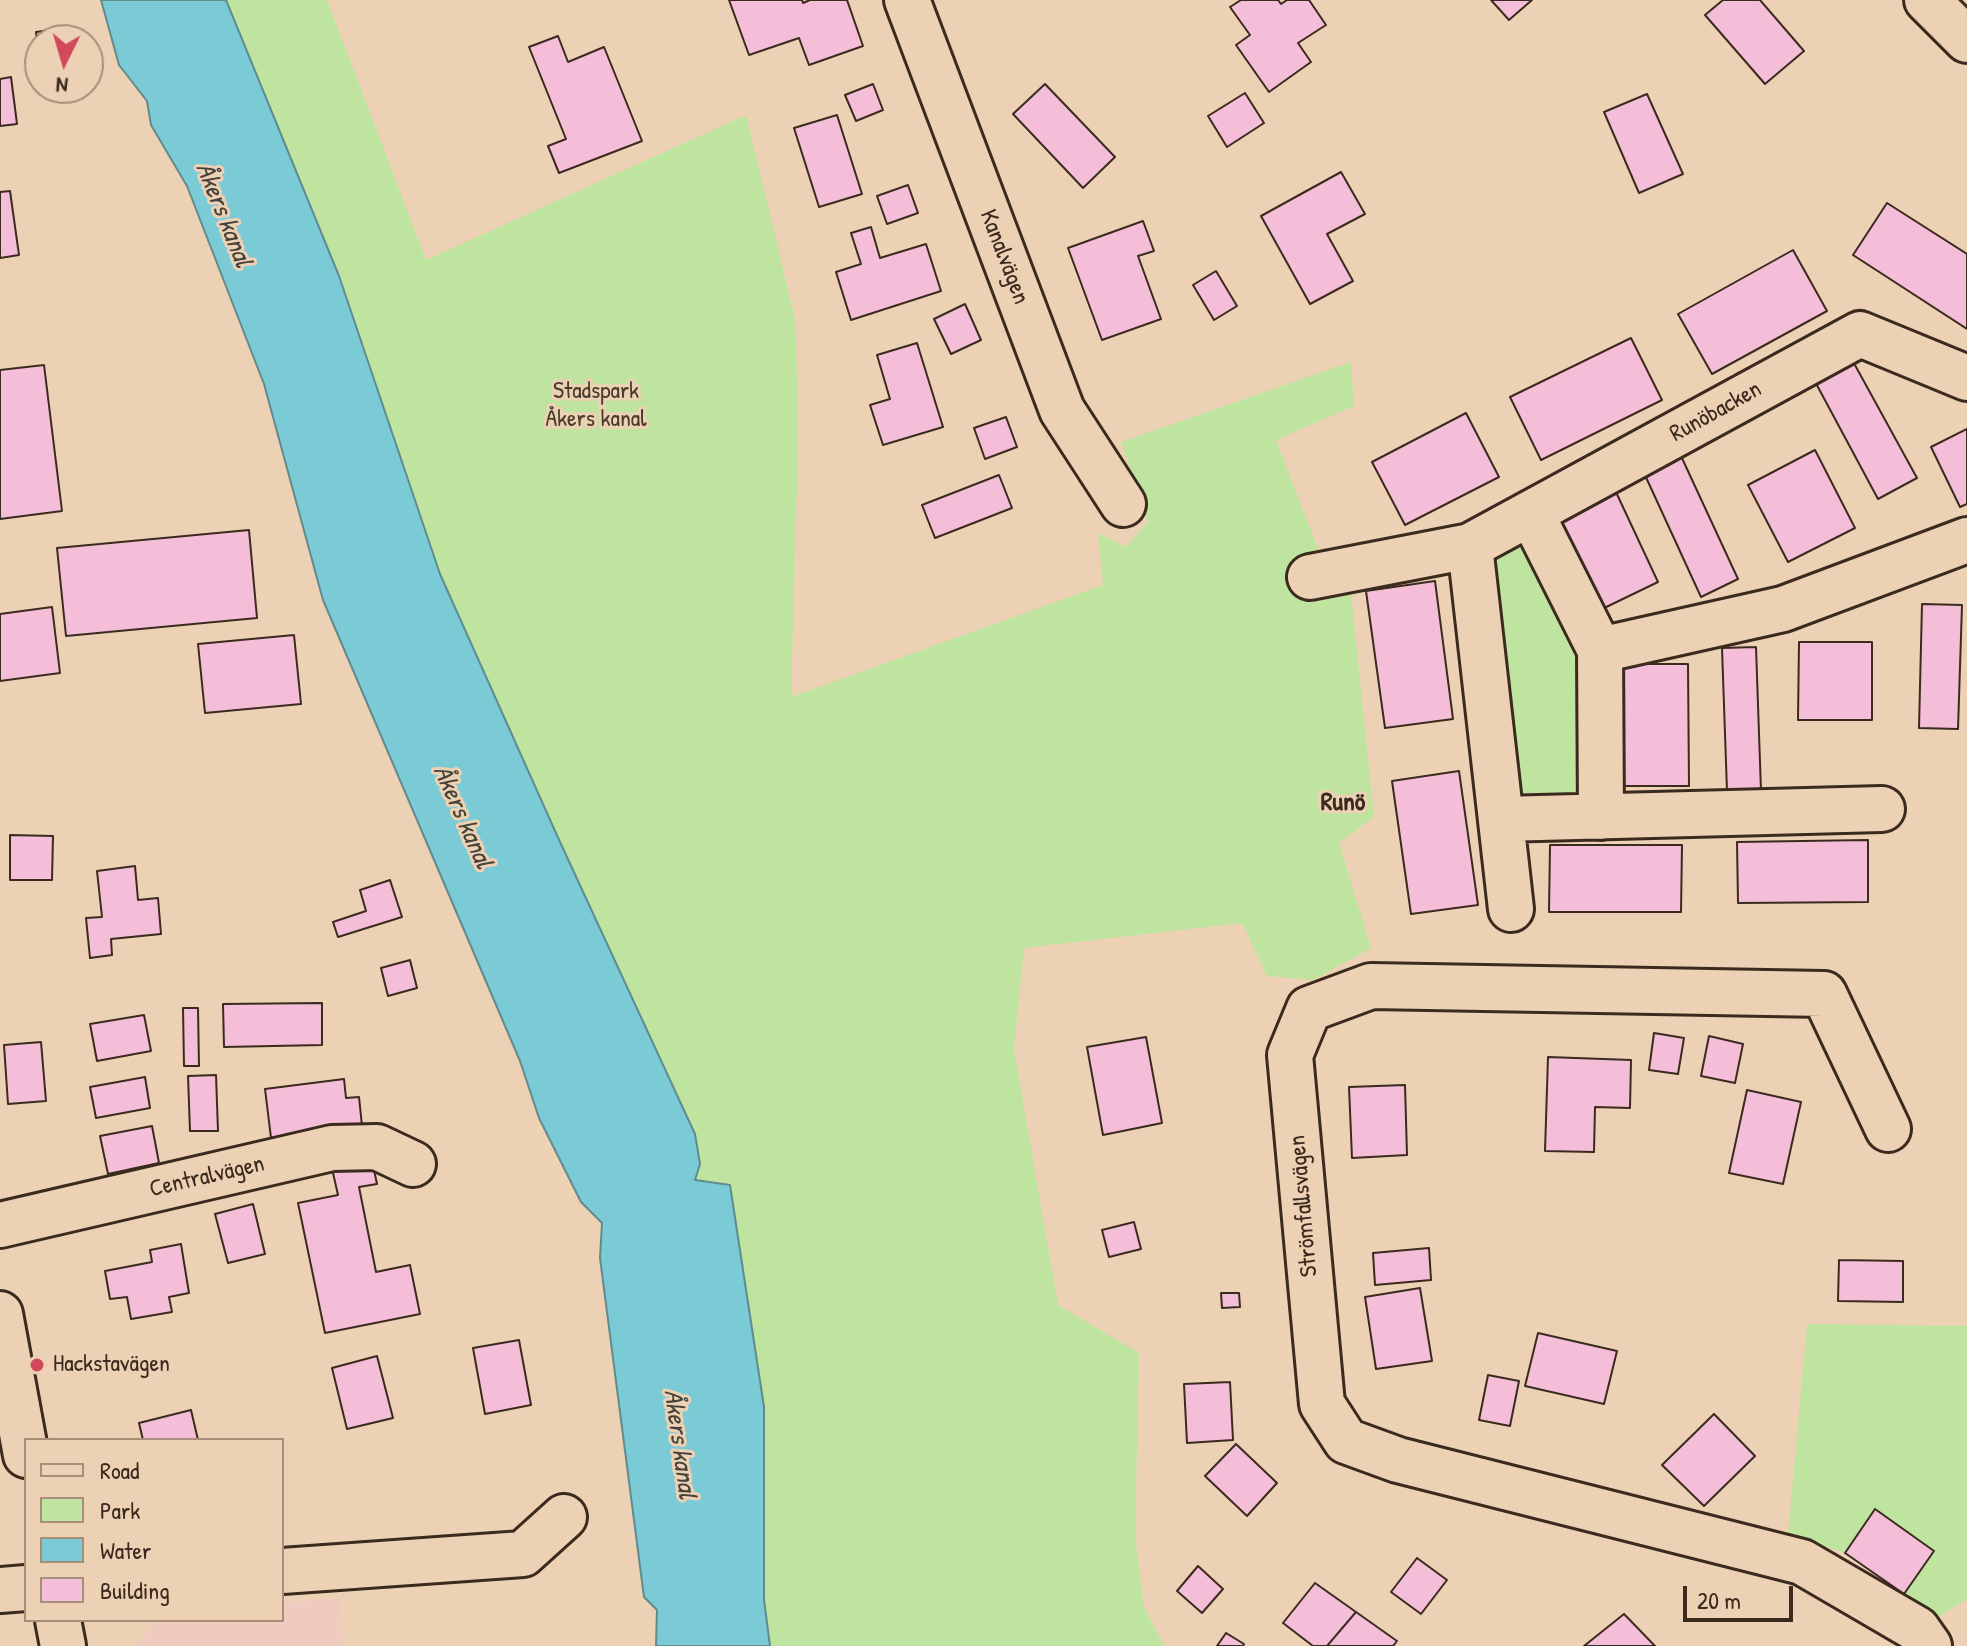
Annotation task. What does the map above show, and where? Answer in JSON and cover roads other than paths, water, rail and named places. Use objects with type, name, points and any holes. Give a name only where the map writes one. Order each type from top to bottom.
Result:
[{"type":"street","name":"Kanalvägen","points":[[907,0],[1062,410],[1123,504]]},
{"type":"street","points":[[1927,0],[1967,40]]},
{"type":"street","name":"Runöbacken","points":[[1310,577],[1470,546],[1860,334],[1967,378]]},
{"type":"street","points":[[1531,513],[1600,650],[1601,817]]},
{"type":"street","points":[[1600,650],[1783,609],[1966,542]]},
{"type":"street","points":[[1470,546],[1511,909]]},
{"type":"street","points":[[1501,819],[1882,809]]},
{"type":"street","name":"Strömfallsvägen","points":[[1888,1129],[1824,994],[1371,986],[1309,1009],[1290,1055],[1322,1404],[1346,1441],[1398,1460],[1802,1562],[1917,1629],[1929,1646]]},
{"type":"street","name":"Centralvägen","points":[[0,1225],[332,1148],[377,1147],[413,1164]]},
{"type":"street","points":[[0,1314],[24,1444]]},
{"type":"street","points":[[284,1571],[523,1554],[564,1517]]},
{"type":"street","points":[[0,1590],[24,1588]]},
{"type":"street","points":[[58,1622],[63,1646]]},
{"type":"water","name":"Åkers kanal","points":[[101,0],[226,0],[339,276],[440,574],[695,1134],[700,1164],[695,1180],[730,1185],[764,1407],[764,1600],[770,1646],[656,1646],[657,1610],[644,1597],[600,1258],[602,1223],[581,1202],[539,1118],[520,1061],[323,600],[264,384],[187,186],[151,125],[147,101],[119,65]]},
{"type":"place","name":"Hackstavägen","points":[[37,1365]]},
{"type":"district","name":"Runö","points":[[1343,803]]},
{"type":"park label","name":"Stadspark Åkers kanal","points":[[596,406]]}]
